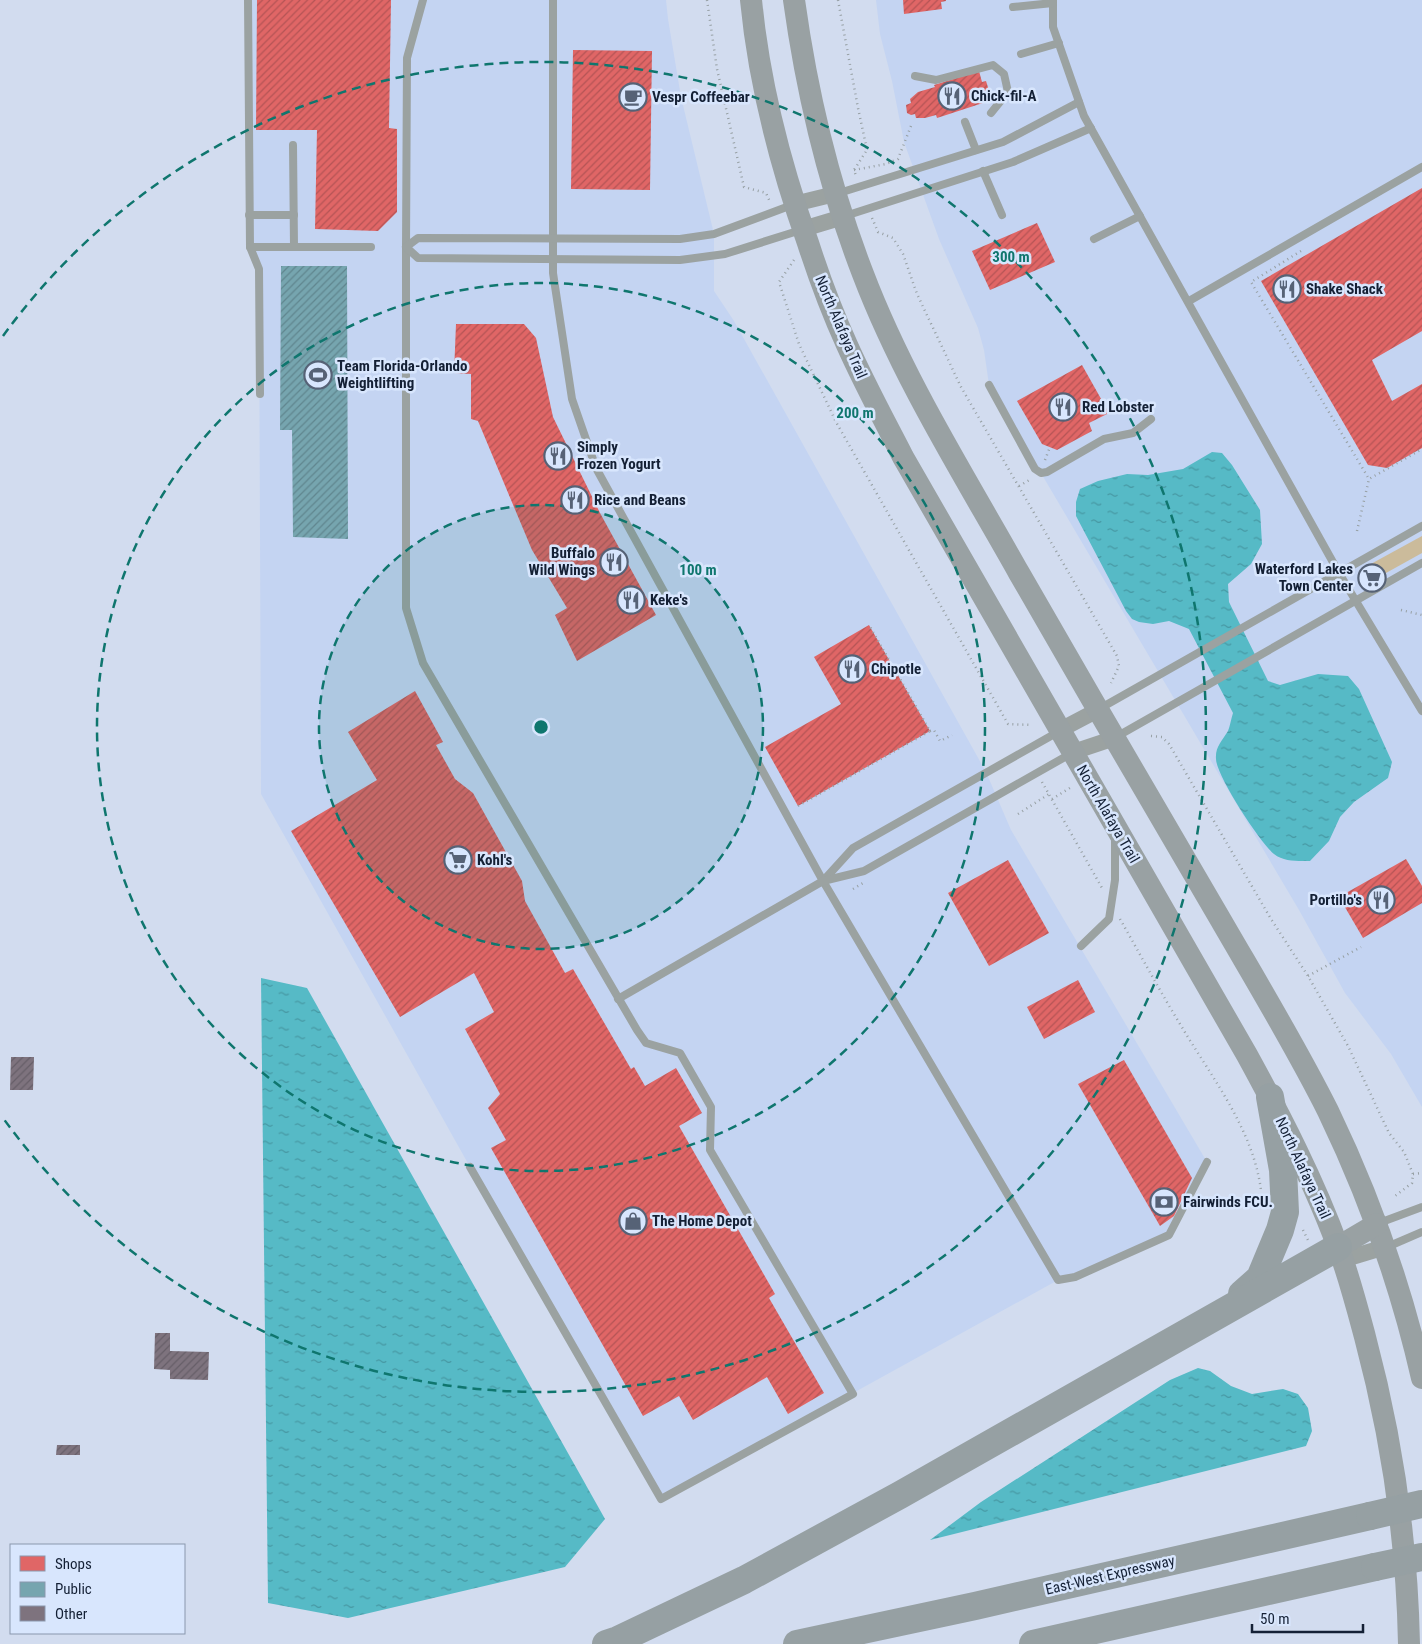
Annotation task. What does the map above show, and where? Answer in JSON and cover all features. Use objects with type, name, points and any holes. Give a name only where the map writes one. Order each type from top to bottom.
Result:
[{"type":"highway","points":[[1220,1314],[1260,1278],[1280,1230],[1285,1212],[1283,1170],[1270,1097]]},
{"type":"highway","points":[[606,1644],[744,1580],[900,1495],[1220,1314],[1340,1253]]},
{"type":"highway","name":"East-West Expressway","points":[[797,1644],[984,1604],[1422,1504]]},
{"type":"highway","points":[[1033,1644],[1422,1557]]},
{"type":"main road","name":"North Alafaya Trail","points":[[750,0],[785,207],[795,232],[822,283],[846,344],[908,465],[1270,1097],[1316,1193],[1340,1253],[1363,1328],[1387,1426],[1398,1490],[1404,1547],[1409,1644]]},
{"type":"main road","points":[[794,0],[819,137],[835,194],[864,276],[913,383],[1098,710],[1302,1060],[1352,1164],[1377,1224],[1401,1299],[1422,1378]]},
{"type":"main road","points":[[1340,1253],[1377,1224]]},
{"type":"street","points":[[785,207],[835,194]]},
{"type":"street","points":[[795,232],[843,217]]},
{"type":"street","points":[[1060,730],[1098,710]]},
{"type":"street","points":[[1073,752],[1115,738]]},
{"type":"street","points":[[1340,1253],[1385,1247]]},
{"type":"lane","points":[[248,0],[249,216],[250,247],[259,269],[260,394]]},
{"type":"lane","points":[[423,0],[407,58],[406,608],[423,663],[618,999],[646,1043],[680,1053],[711,1107],[710,1150],[853,1394],[661,1499],[470,1167]]},
{"type":"lane","points":[[553,0],[553,273],[572,399],[596,468],[823,881],[1058,1280],[1075,1277],[1169,1235],[1207,1162]]},
{"type":"lane","points":[[1013,7],[1053,2],[1053,27],[1090,128],[1189,301],[1339,573],[1422,711]]},
{"type":"lane","points":[[1021,54],[1059,43]]},
{"type":"lane","points":[[914,76],[936,80],[993,65],[1004,74],[1008,92],[991,113]]},
{"type":"lane","points":[[835,194],[1003,142],[1079,102]]},
{"type":"lane","points":[[965,122],[976,150]]},
{"type":"lane","points":[[843,217],[1013,162],[1090,128]]},
{"type":"lane","points":[[293,145],[294,247]]},
{"type":"lane","points":[[1189,301],[1422,167]]},
{"type":"lane","points":[[983,172],[1002,215]]},
{"type":"lane","points":[[406,247],[418,238],[680,239],[714,234],[785,207]]},
{"type":"lane","points":[[249,216],[294,215]]},
{"type":"lane","points":[[1094,239],[1140,216]]},
{"type":"lane","points":[[406,247],[418,258],[680,260],[725,254],[795,232]]},
{"type":"lane","points":[[250,247],[371,247]]},
{"type":"lane","points":[[989,385],[1035,469],[1041,473],[1047,472],[1104,439],[1132,433],[1151,419]]},
{"type":"lane","points":[[1098,710],[1422,526]]},
{"type":"lane","points":[[1115,738],[1422,563]]},
{"type":"lane","points":[[823,881],[853,848],[1060,730]]},
{"type":"lane","points":[[618,999],[823,881],[864,871],[1073,752]]},
{"type":"lane","points":[[1081,946],[1109,919],[1114,880],[1115,826]]},
{"type":"lane","points":[[1377,1224],[1422,1207]]},
{"type":"lane","points":[[1385,1247],[1422,1232]]},
{"type":"path","points":[[707,0],[717,69],[744,188],[766,194],[785,207]]},
{"type":"path","points":[[838,0],[867,150],[854,170]]},
{"type":"path","points":[[854,170],[886,164],[898,159],[911,126]]},
{"type":"path","points":[[854,170],[860,186]]},
{"type":"path","points":[[869,209],[878,232],[893,238],[903,254],[917,294],[961,387],[1117,656],[1119,666],[1111,683]]},
{"type":"path","points":[[795,232],[794,260],[778,282],[799,344],[836,422],[1008,724],[1032,724]]},
{"type":"path","points":[[1308,247],[1251,282],[1369,479],[1357,530]]},
{"type":"path","points":[[1369,479],[1422,449]]},
{"type":"path","points":[[1401,610],[1422,615]]},
{"type":"path","points":[[869,625],[930,731]]},
{"type":"path","points":[[798,806],[930,731],[934,730],[940,741],[952,735]]},
{"type":"path","points":[[1151,736],[1162,737],[1169,744],[1271,920],[1308,976],[1348,1046],[1389,1134],[1404,1152],[1413,1174],[1412,1183],[1395,1196]]},
{"type":"path","points":[[1042,782],[1176,1019],[1250,1144],[1262,1196]]},
{"type":"path","points":[[1052,800],[1076,784]]},
{"type":"path","points":[[1018,814],[1048,794]]},
{"type":"path","points":[[853,889],[870,879]]},
{"type":"path","points":[[1308,976],[1361,947]]},
{"type":"path","points":[[1413,1174],[1422,1174]]},
{"type":"shaded area","points":[[248,0],[666,0],[681,97],[714,234],[714,291],[734,321],[986,772],[1011,830],[1207,1162],[1169,1235],[1075,1277],[1058,1280],[661,1499],[470,1167],[261,794],[259,269],[250,247]]},
{"type":"shaded area","name":"Waterford Lakes Town Center","points":[[876,0],[1422,0],[1422,1107],[1391,1054],[1345,993],[1299,910],[989,385],[984,350],[978,328],[939,239],[904,142],[892,81],[880,34]]},
{"type":"shaded area","points":[[1422,536],[1422,553],[1377,578],[1369,576],[1367,571],[1369,565]]},
{"type":"water","points":[[1212,452],[1222,453],[1232,465],[1260,510],[1262,544],[1251,564],[1228,584],[1229,602],[1268,681],[1280,685],[1318,674],[1348,676],[1359,689],[1392,762],[1388,778],[1354,802],[1340,817],[1329,841],[1310,861],[1287,860],[1274,854],[1249,823],[1223,779],[1216,755],[1219,744],[1228,731],[1233,713],[1189,629],[1169,621],[1153,624],[1132,619],[1076,516],[1076,502],[1080,489],[1098,481],[1127,474],[1148,475],[1183,469]]},
{"type":"water","points":[[261,978],[307,988],[605,1519],[565,1567],[348,1618],[268,1603]]},
{"type":"water","points":[[1198,1368],[1210,1371],[1231,1386],[1252,1394],[1283,1389],[1298,1394],[1308,1408],[1312,1431],[1306,1446],[930,1540],[981,1502],[1170,1380]]},
{"type":"building: Shops","points":[[257,0],[391,0],[389,128],[397,129],[397,212],[378,231],[315,229],[317,130],[256,130]]},
{"type":"building: Shops","points":[[903,0],[946,1],[941,2],[942,9],[904,14]]},
{"type":"building: Shops","points":[[573,50],[652,51],[650,190],[571,189]]},
{"type":"building: Shops","name":"Chick-fil-A","points":[[979,71],[982,82],[986,81],[992,100],[937,118],[936,115],[916,118],[915,114],[907,113],[906,105],[911,103],[910,99],[918,92]]},
{"type":"building: Shops","points":[[1422,188],[1422,331],[1372,360],[1392,401],[1422,384],[1422,448],[1387,468],[1368,465],[1261,281]]},
{"type":"building: Shops","points":[[1037,223],[1055,262],[990,290],[972,251]]},
{"type":"building: Shops","points":[[456,324],[524,324],[536,338],[553,417],[600,513],[656,615],[577,661],[555,615],[567,608],[532,550],[478,421],[471,419],[471,374],[454,373]]},
{"type":"building: Shops","name":"Red Lobster","points":[[1082,365],[1109,413],[1089,423],[1092,431],[1057,450],[1042,444],[1017,401]]},
{"type":"building: Shops","points":[[869,625],[930,731],[798,806],[765,747],[841,704],[814,657]]},
{"type":"building: Shops","points":[[415,691],[443,742],[436,745],[455,779],[473,793],[522,881],[525,901],[565,973],[573,969],[631,1069],[634,1067],[645,1086],[676,1068],[702,1113],[679,1126],[775,1294],[769,1298],[824,1393],[788,1414],[767,1377],[693,1420],[679,1396],[643,1416],[491,1148],[506,1140],[488,1108],[500,1094],[465,1029],[494,1012],[474,973],[400,1017],[291,831],[377,780],[348,732]]},
{"type":"building: Shops","name":"Portillo's","points":[[1406,859],[1422,886],[1422,903],[1363,938],[1339,897]]},
{"type":"building: Shops","points":[[1008,860],[1049,933],[989,966],[948,893]]},
{"type":"building: Shops","points":[[1078,980],[1095,1012],[1044,1039],[1027,1007]]},
{"type":"building: Shops","points":[[1124,1060],[1192,1178],[1174,1216],[1160,1226],[1078,1084]]},
{"type":"building: Public","points":[[281,266],[347,266],[348,539],[293,537],[292,430],[280,430]]},
{"type":"building: Other","points":[[11,1057],[34,1057],[33,1090],[10,1090]]},
{"type":"building: Other","points":[[155,1333],[170,1333],[170,1351],[209,1352],[208,1380],[170,1379],[170,1370],[154,1369]]},
{"type":"building: Other","points":[[57,1445],[80,1445],[80,1455],[56,1455]]},
{"type":"place","name":"Chick-fil-A","points":[[952,96]]},
{"type":"place","name":"Vespr Coffeebar","points":[[633,97]]},
{"type":"place","name":"Shake Shack","points":[[1287,289]]},
{"type":"place","name":"Team Florida-Orlando Weightlifting","points":[[318,375]]},
{"type":"place","name":"Red Lobster","points":[[1063,407]]},
{"type":"place","name":"Simply Frozen Yogurt","points":[[558,456]]},
{"type":"place","name":"Rice and Beans","points":[[575,500]]},
{"type":"place","name":"Buffalo Wild Wings","points":[[614,562]]},
{"type":"place","name":"Waterford Lakes Town Center","points":[[1372,578]]},
{"type":"place","name":"Keke's","points":[[631,600]]},
{"type":"place","name":"Chipotle","points":[[852,669]]},
{"type":"place","name":"Kohl's","points":[[458,860]]},
{"type":"place","name":"Portillo's","points":[[1381,900]]},
{"type":"place","name":"Fairwinds FCU.","points":[[1164,1202]]},
{"type":"place","name":"The Home Depot","points":[[633,1221]]}]
